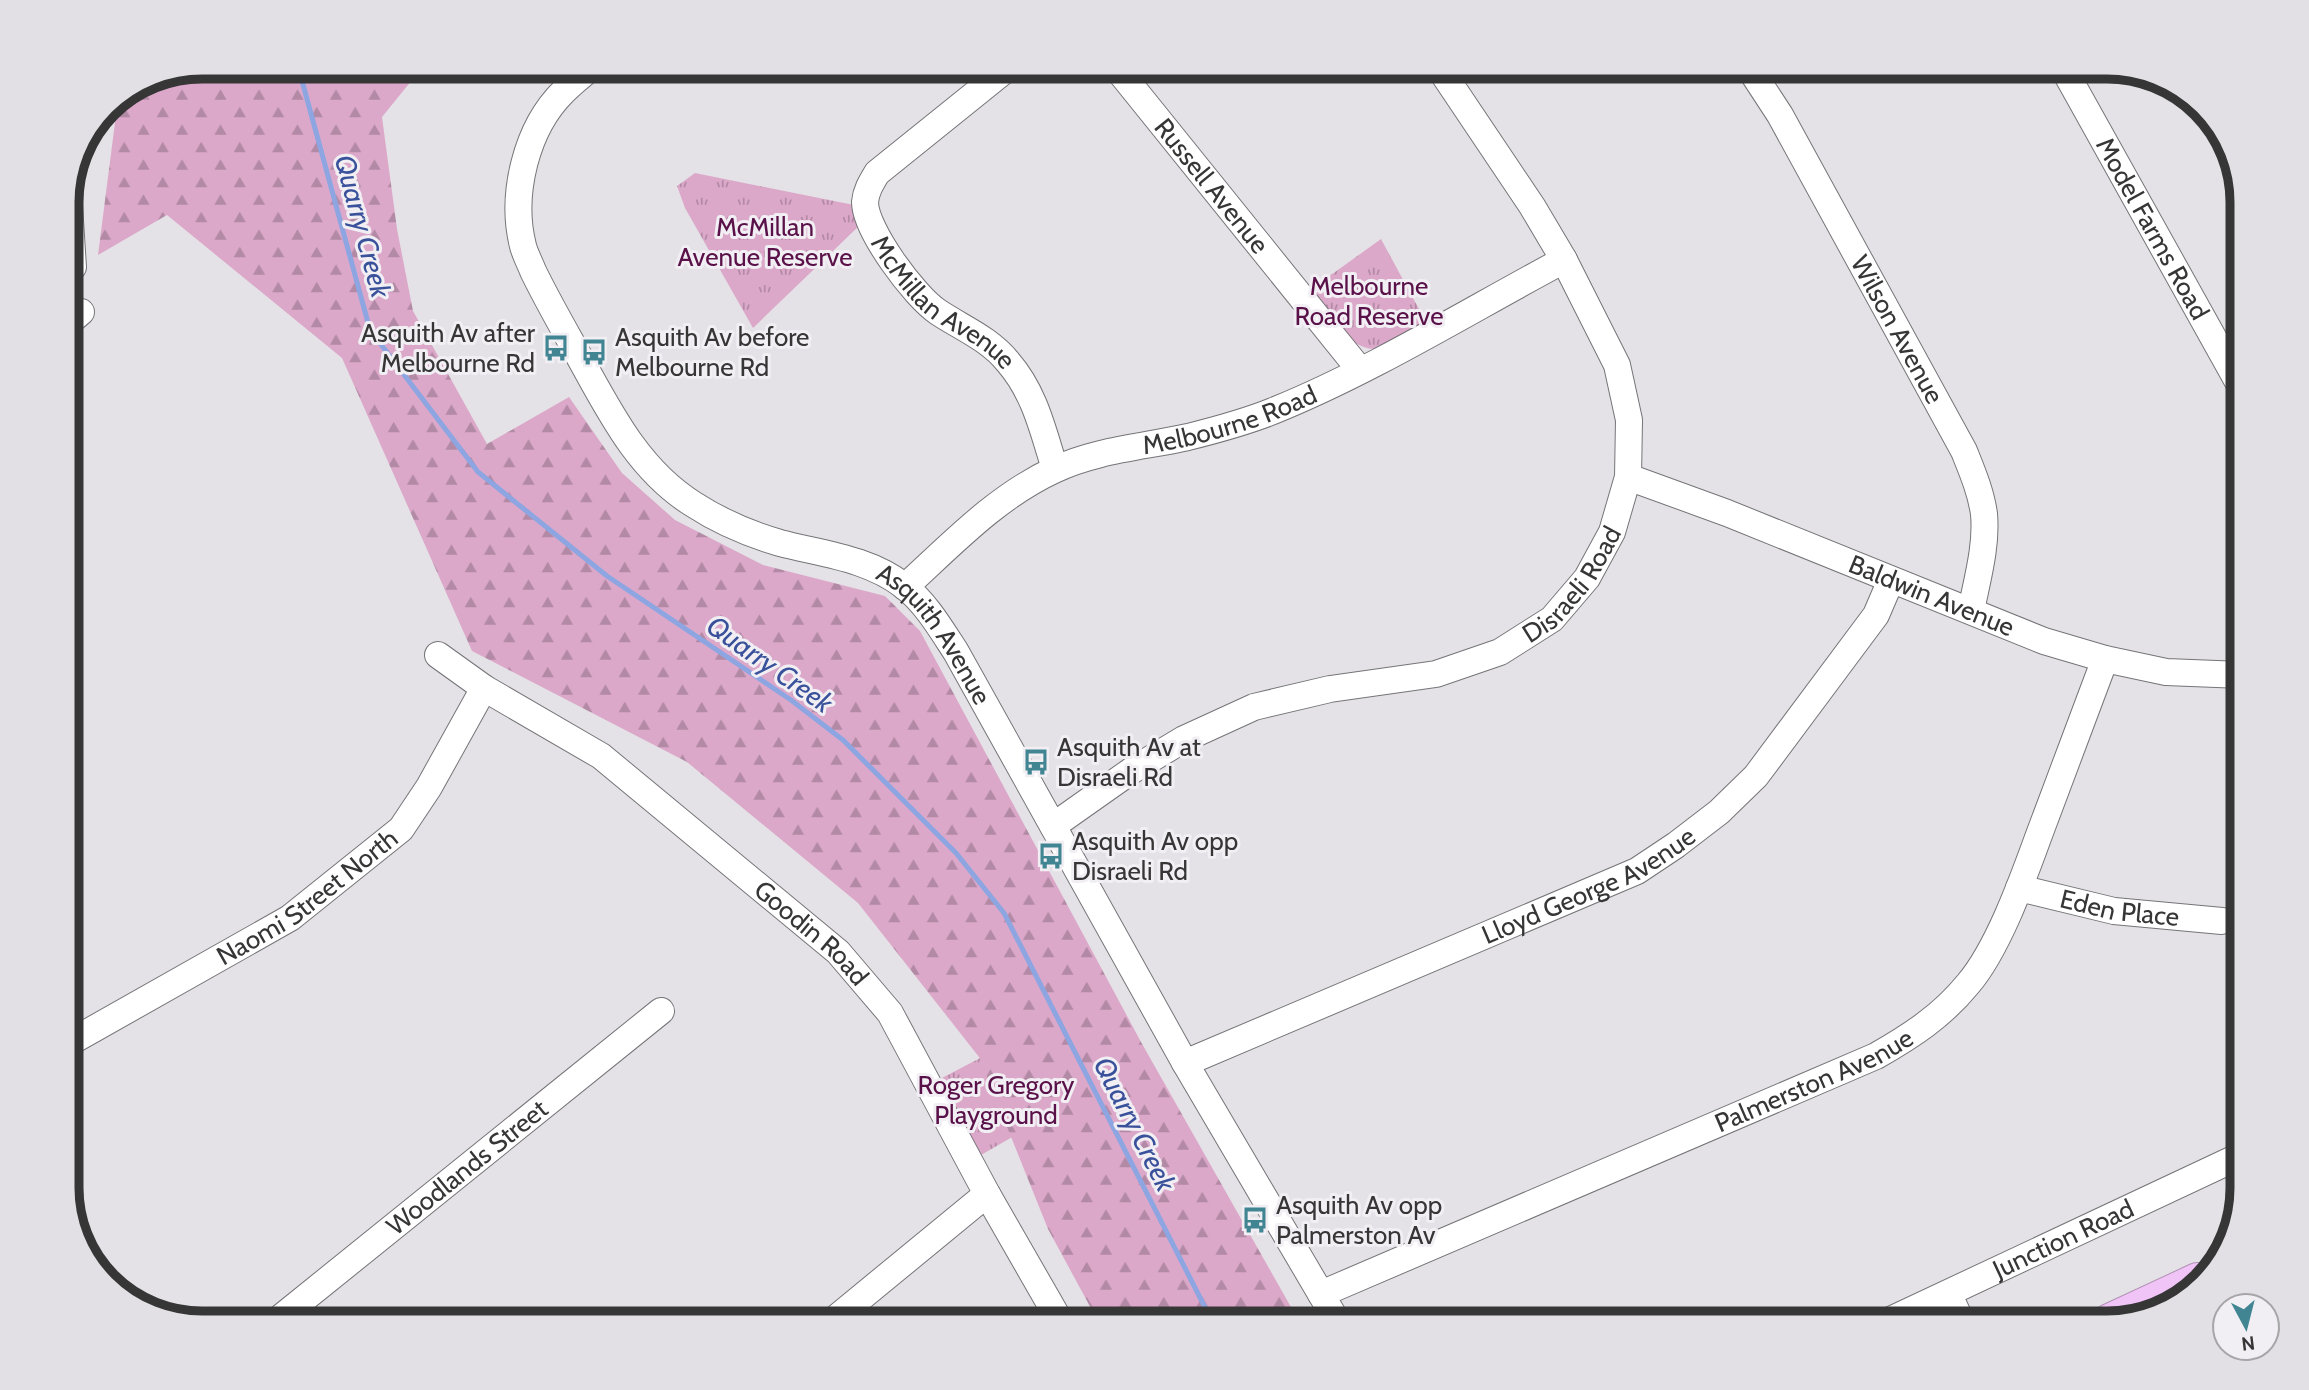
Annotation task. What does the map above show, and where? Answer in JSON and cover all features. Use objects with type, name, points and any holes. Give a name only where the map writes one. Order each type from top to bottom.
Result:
[{"type":"street","name":"Asquith Avenue","points":[[578,79],[545,114],[533,139],[524,165],[519,219],[523,246],[533,271],[622,433],[644,462],[691,504],[757,536],[863,564],[905,587],[923,606],[956,652],[1185,1063],[1331,1311]]},
{"type":"street","name":"McMillan Avenue","points":[[994,79],[877,173],[867,189],[865,205],[876,234],[915,293],[937,312],[984,340],[1007,360],[1025,384],[1035,406],[1055,469]]},
{"type":"street","name":"Russell Avenue","points":[[1125,79],[1360,370]]},
{"type":"street","name":"Disraeli Road","points":[[1054,826],[1131,771],[1174,745],[1254,707],[1330,689],[1436,674],[1500,652],[1552,619],[1587,578],[1612,532],[1628,477],[1629,420],[1617,365],[1564,260],[1532,206],[1447,79]]},
{"type":"street","name":"Wilson Avenue","points":[[1756,79],[1780,115],[1964,451],[1978,484],[1984,515],[1983,552],[1971,611]]},
{"type":"street","name":"Model Farms Road","points":[[2069,79],[2230,367]]},
{"type":"street","name":"Melbourne Road","points":[[905,587],[980,517],[1009,495],[1055,469],[1111,451],[1188,437],[1255,418],[1310,396],[1564,260]]},
{"type":"street","name":"Baldwin Avenue","points":[[1628,477],[1727,513],[2044,641],[2105,659],[2166,672],[2230,674]]},
{"type":"street","name":"Lloyd George Avenue","points":[[1185,1063],[1637,871],[1676,845],[1719,812],[1756,776],[1876,615],[1891,580]]},
{"type":"street","name":"Goodin Road","points":[[438,655],[484,688],[601,756],[838,952],[890,1013],[987,1194],[1054,1311]]},
{"type":"street","name":"Palmerston Avenue","points":[[1321,1294],[1876,1056],[1912,1036],[1945,1010],[1970,982],[1991,947],[2020,888],[2105,659]]},
{"type":"street","name":"Naomi Street North","points":[[79,1037],[290,918],[401,829],[429,787],[484,688]]},
{"type":"street","name":"Eden Place","points":[[2020,888],[2114,911],[2222,921]]},
{"type":"street","name":"Woodlands Street","points":[[290,1311],[661,1011]]},
{"type":"street","name":"Junction Road","points":[[1913,1311],[2230,1161]]},
{"type":"street","points":[[847,1311],[987,1194]]},
{"type":"street","points":[[1949,1295],[1956,1311]]},
{"type":"green space","points":[[194,79],[411,79],[382,117],[397,229],[413,311],[487,444],[569,397],[622,473],[675,520],[763,565],[885,596],[920,631],[1141,1042],[1293,1311],[1092,1311],[1048,1229],[979,1057],[858,903],[687,762],[472,651],[342,358],[167,215],[98,255],[116,114],[140,95],[162,85]]},
{"type":"green space","name":"McMillan Avenue Reserve","points":[[695,173],[854,205],[860,225],[753,328],[685,208],[677,186]]},
{"type":"green space","name":"Melbourne Road Reserve","points":[[1381,239],[1426,322],[1389,345],[1372,349],[1361,346],[1341,331],[1310,290]]},
{"type":"green space","name":"Roger Gregory Playground","points":[[1007,1044],[1051,1115],[981,1155],[940,1079]]},
{"type":"waterway","name":"Quarry Creek","points":[[302,79],[370,330],[478,472],[607,576],[791,700],[843,740],[956,853],[1004,913],[1207,1311]]},
{"type":"place","name":"Asquith Av after Melbourne Rd","points":[[556,348]]},
{"type":"place","name":"Asquith Av before Melbourne Rd","points":[[594,352]]},
{"type":"place","name":"Asquith Av at Disraeli Rd","points":[[1036,762]]},
{"type":"place","name":"Asquith Av opp Disraeli Rd","points":[[1051,856]]},
{"type":"place","name":"Asquith Av opp Palmerston Av","points":[[1255,1220]]}]
